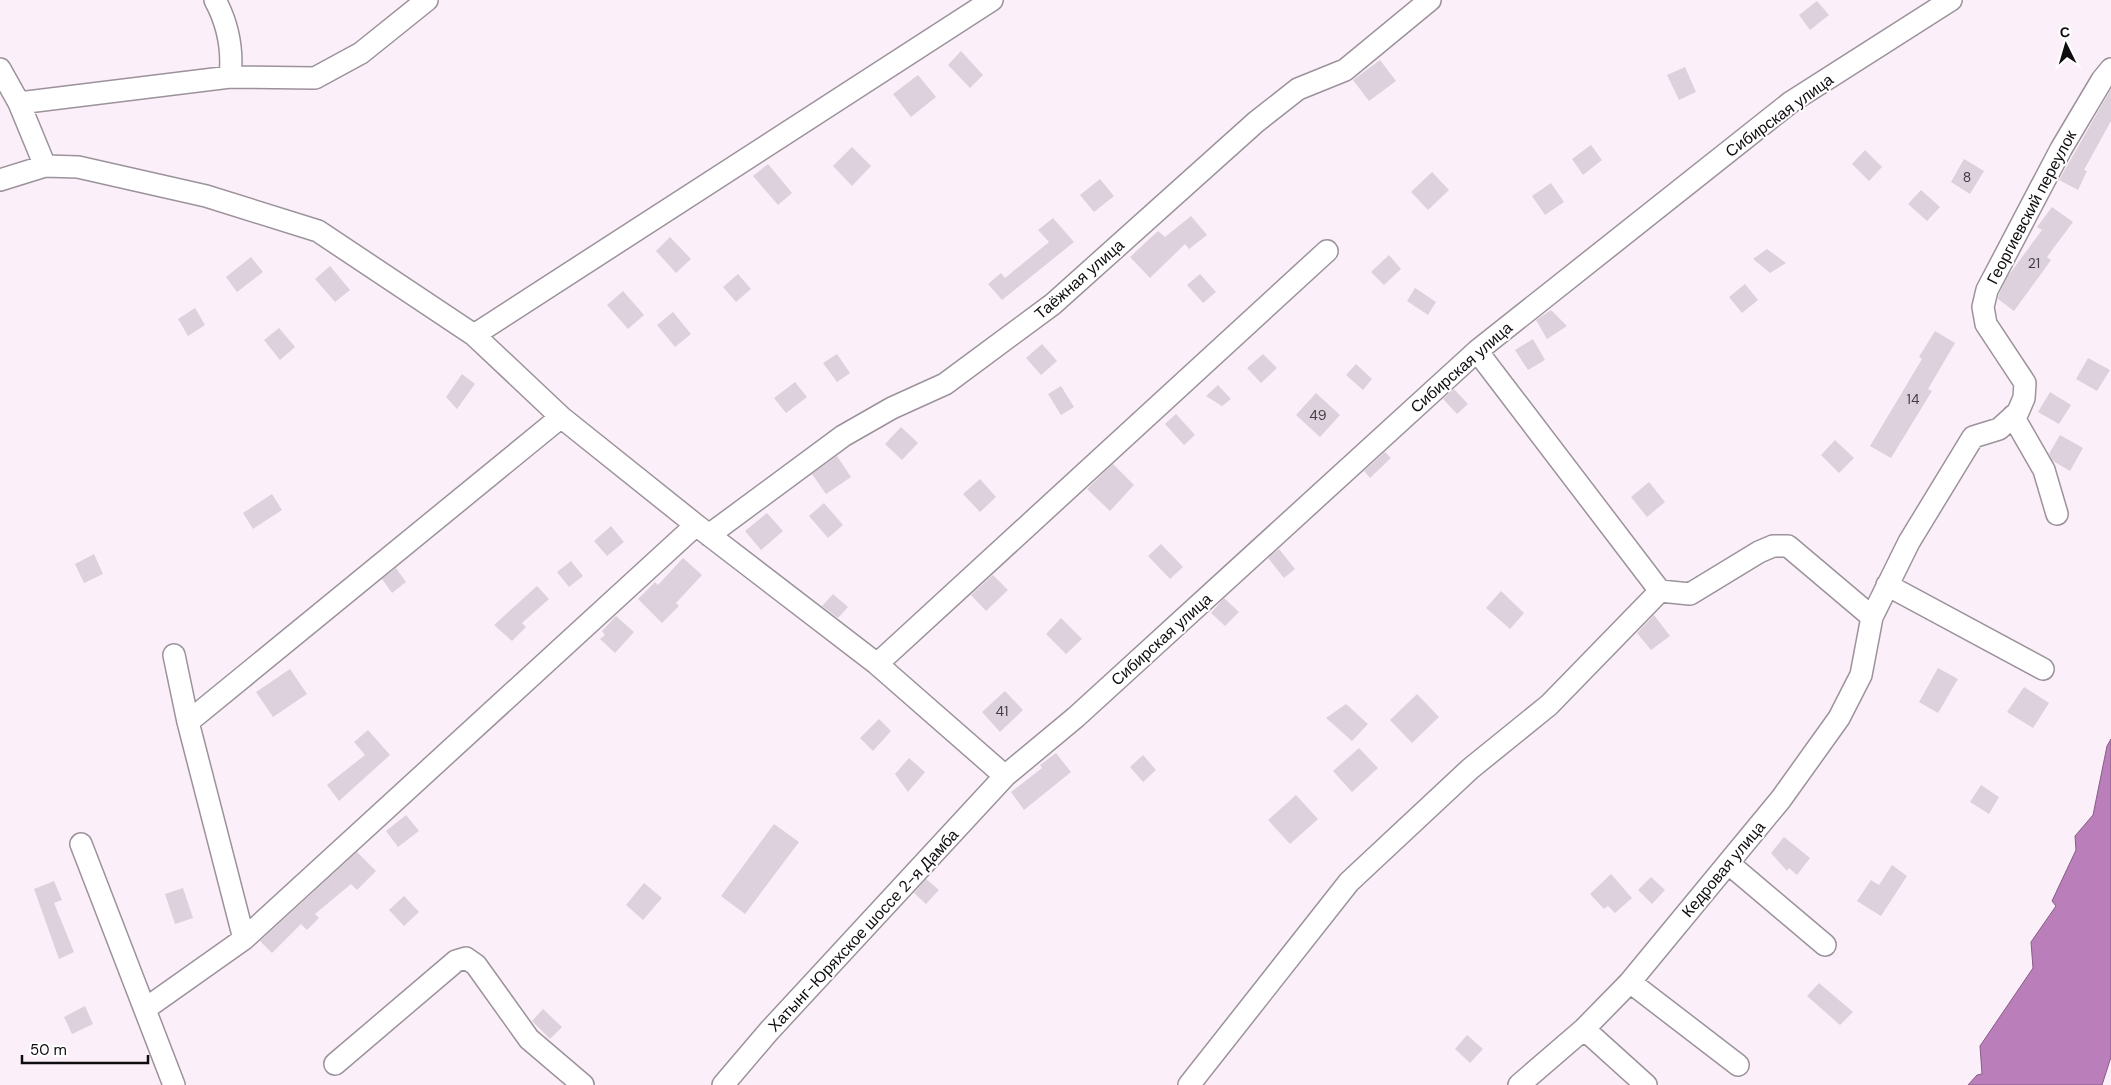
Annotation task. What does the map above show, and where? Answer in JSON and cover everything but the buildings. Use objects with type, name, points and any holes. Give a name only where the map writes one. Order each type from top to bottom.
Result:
[{"type":"street","points":[[214,0],[223,16],[232,56],[230,77]]},
{"type":"street","points":[[19,103],[230,77],[315,78],[362,53],[428,0]]},
{"type":"street","points":[[474,335],[992,0]]},
{"type":"street","name":"Таёжная улица","points":[[145,1009],[244,939],[702,530],[843,436],[892,408],[945,384],[1053,304],[1256,122],[1298,89],[1346,70],[1430,0]]},
{"type":"street","name":"Сибирская улица","points":[[1005,776],[1076,717],[1477,351],[1791,102],[1951,0]]},
{"type":"street","name":"Георгиевский переулок","points":[[1872,617],[1908,542],[1973,437],[1999,429],[2014,416],[2024,398],[2026,383],[1986,324],[1983,308],[1987,290],[2061,149],[2111,68]]},
{"type":"street","points":[[0,69],[19,103],[45,166]]},
{"type":"street","points":[[0,180],[45,166],[78,167],[206,196],[318,231],[474,335],[562,418],[702,530],[877,664],[1005,776]]},
{"type":"street","points":[[877,664],[1327,250]]},
{"type":"street","points":[[1477,351],[1660,591],[1690,594],[1759,552],[1774,546],[1788,546],[1872,617]]},
{"type":"street","points":[[2014,416],[2044,470],[2057,514]]},
{"type":"street","points":[[188,722],[562,418]]},
{"type":"street","points":[[1888,585],[2043,669]]},
{"type":"street","points":[[1189,1085],[1349,882],[1470,769],[1549,705],[1660,591]]},
{"type":"street","name":"Кедровая улица","points":[[1519,1085],[1584,1029],[1630,982],[1781,800],[1840,718],[1861,674],[1872,617]]},
{"type":"street","points":[[174,655],[188,722],[244,939]]},
{"type":"street","name":"Хатынг-Юряхское шоссе 2-я Дамба","points":[[723,1085],[769,1031],[1005,776]]},
{"type":"street","points":[[81,844],[174,1085]]},
{"type":"street","points":[[1728,863],[1825,945]]},
{"type":"street","points":[[336,1064],[456,961],[466,958],[476,965],[529,1039],[583,1085]]},
{"type":"street","points":[[1630,982],[1738,1065]]},
{"type":"street","points":[[1584,1029],[1646,1085]]},
{"type":"shaded area","points":[[2111,739],[2111,1057],[2102,1085],[1968,1085],[1977,1075],[1982,1074],[1980,1046],[2033,968],[2031,942],[2056,906],[2052,901],[2076,850],[2075,836],[2093,815],[2107,746]]}]
